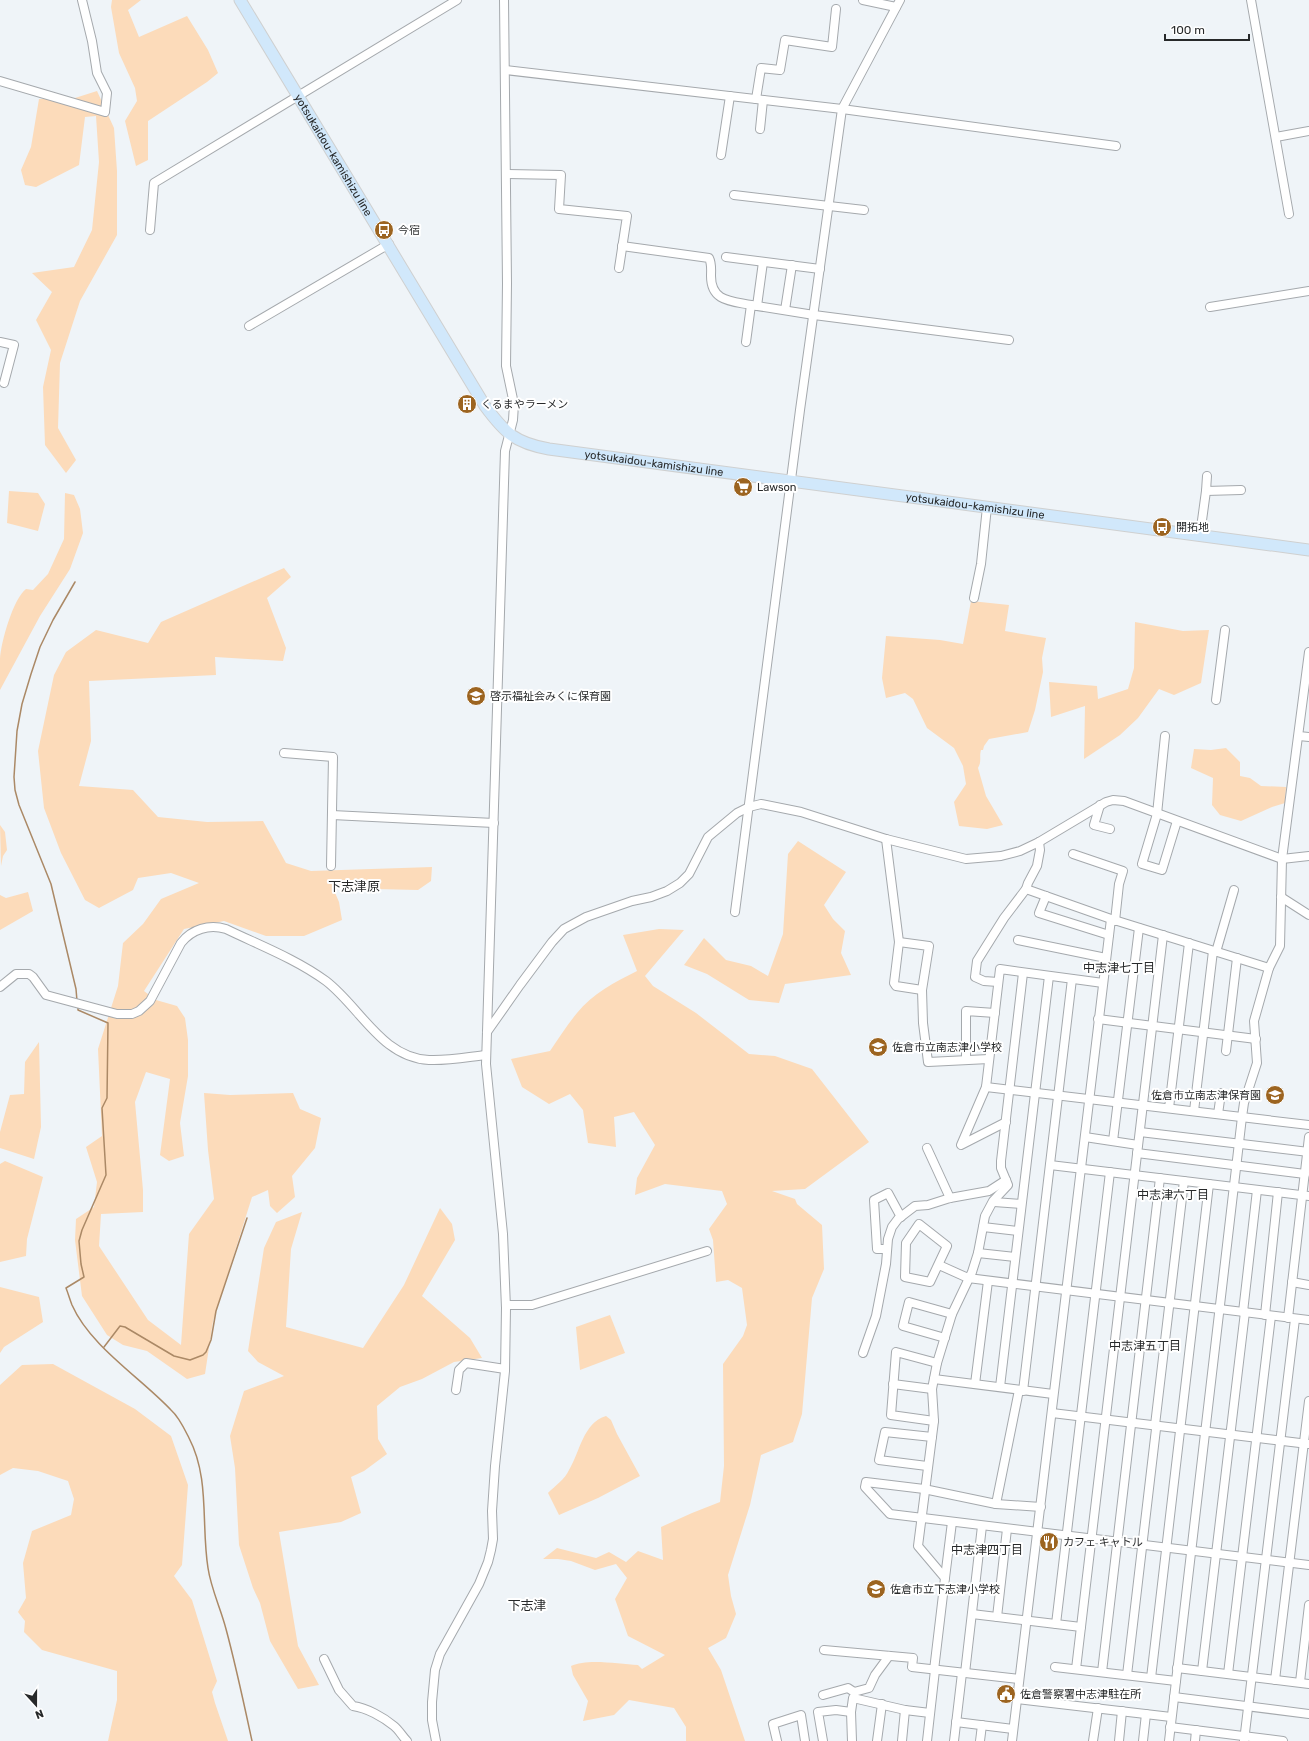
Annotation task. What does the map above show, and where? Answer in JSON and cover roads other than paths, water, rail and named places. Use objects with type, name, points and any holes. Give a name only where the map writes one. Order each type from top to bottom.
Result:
[{"type":"main road","name":"yotsukaidou-kamishizu line","points":[[240,0],[389,244],[485,406],[500,426],[509,434],[534,446],[550,449],[1309,550]]},
{"type":"street","points":[[0,81],[105,112],[107,93],[97,73],[92,41],[82,0]]},
{"type":"street","points":[[150,230],[154,183],[456,0]]},
{"type":"street","points":[[436,1741],[432,1720],[435,1670],[440,1654],[479,1584],[491,1550],[493,1539],[492,1511],[495,1466],[505,1369],[506,1305],[502,1211],[488,1087],[486,1055],[505,451],[513,420],[514,404],[506,366],[504,0]]},
{"type":"street","points":[[735,912],[791,481],[842,109],[898,3],[863,0]]},
{"type":"street","points":[[1251,0],[1289,214]]},
{"type":"street","points":[[760,128],[759,99],[761,68],[780,70],[785,40],[832,47],[836,9]]},
{"type":"street","points":[[505,70],[842,109],[1116,146]]},
{"type":"street","points":[[721,156],[730,96]]},
{"type":"street","points":[[1276,137],[1309,131]]},
{"type":"street","points":[[506,174],[561,175],[559,209],[628,216],[619,268]]},
{"type":"street","points":[[734,195],[864,210]]},
{"type":"street","points":[[249,326],[389,244]]},
{"type":"street","points":[[622,246],[709,258],[711,262],[711,279],[714,292],[722,299],[814,315],[1009,340]]},
{"type":"street","points":[[726,257],[820,269]]},
{"type":"street","points":[[746,342],[763,262]]},
{"type":"street","points":[[785,310],[792,265]]},
{"type":"street","points":[[1210,307],[1309,290]]},
{"type":"street","points":[[0,342],[14,345],[4,383]]},
{"type":"street","points":[[1200,535],[1208,476]]},
{"type":"street","points":[[1206,491],[1241,490]]},
{"type":"street","points":[[974,598],[981,564],[987,507]]},
{"type":"street","points":[[1216,700],[1225,630]]},
{"type":"street","points":[[1169,1741],[1242,1117],[1244,1102],[1257,1063],[1254,1021],[1269,968],[1280,946],[1282,859],[1307,687],[1309,652]]},
{"type":"street","points":[[1165,736],[1157,814],[1142,864],[1162,870],[1177,821]]},
{"type":"street","points":[[1299,736],[1309,737]]},
{"type":"street","points":[[284,753],[333,757],[331,866]]},
{"type":"street","points":[[486,1033],[552,942],[564,929],[586,916],[662,893],[680,883],[689,874],[708,837],[737,814],[761,804],[801,812],[886,839],[966,859],[1001,856],[1020,851],[1039,842],[1100,805],[1113,800],[1124,801],[1282,859],[1309,856]]},
{"type":"street","points":[[1100,805],[1094,825],[1110,830]]},
{"type":"street","points":[[332,815],[494,822]]},
{"type":"street","points":[[886,839],[899,942],[894,983],[896,986],[922,990]]},
{"type":"street","points":[[998,982],[984,981],[975,977],[977,961],[1004,918],[1026,889],[1039,862],[1039,842]]},
{"type":"street","points":[[1012,1741],[1098,1019],[1104,983],[1109,935],[1123,871],[1073,854]]},
{"type":"street","points":[[1026,889],[1113,920],[1269,968]]},
{"type":"street","points":[[1194,1111],[1203,1033],[1215,951],[1234,890]]},
{"type":"street","points":[[1046,896],[1039,913],[1109,935]]},
{"type":"street","points":[[1281,897],[1309,914]]},
{"type":"street","points":[[0,987],[16,974],[29,974],[34,977],[46,995],[117,1014],[132,1014],[139,1012],[150,1001],[181,943],[187,936],[196,930],[218,926],[273,951],[326,981],[384,1040],[404,1055],[430,1060],[486,1055]]},
{"type":"street","points":[[1113,1141],[1139,928]]},
{"type":"street","points":[[1076,1669],[1163,935]]},
{"type":"street","points":[[1018,940],[1106,958]]},
{"type":"street","points":[[899,942],[929,946],[922,990],[923,1023],[928,1062],[990,1059]]},
{"type":"street","points":[[1169,1108],[1189,943]]},
{"type":"street","points":[[1226,1051],[1237,958]]},
{"type":"street","points":[[1006,1122],[961,1145],[986,1088],[1000,969],[1104,983]]},
{"type":"street","points":[[945,1578],[918,1546],[927,1466],[934,1421],[932,1389],[952,1314],[972,1272],[978,1253],[985,1216],[1008,1185],[1001,1168],[1001,1161],[1023,972]]},
{"type":"street","points":[[1000,1387],[1048,976]]},
{"type":"street","points":[[996,1504],[1021,1390],[1036,1287],[1072,979]]},
{"type":"street","points":[[966,1060],[966,1011],[995,1013]]},
{"type":"street","points":[[1098,1019],[1256,1039]]},
{"type":"street","points":[[986,1088],[1169,1108],[1309,1126]]},
{"type":"street","points":[[1218,1114],[1221,1093]]},
{"type":"street","points":[[1140,1132],[1308,1151]]},
{"type":"street","points":[[1085,1137],[1113,1141],[1138,1149],[1236,1165],[1305,1174]]},
{"type":"street","points":[[1244,1739],[1280,1440],[1291,1318],[1292,1282],[1306,1195],[1305,1174],[1309,1137]]},
{"type":"street","points":[[928,1148],[950,1198]]},
{"type":"street","points":[[1050,1165],[1306,1195]]},
{"type":"street","points":[[1056,1624],[1110,1172]]},
{"type":"street","points":[[1102,1672],[1160,1178]]},
{"type":"street","points":[[863,1353],[876,1316],[886,1264],[888,1239],[892,1228],[901,1217],[915,1206],[928,1205],[950,1198],[989,1191],[1006,1180]]},
{"type":"street","points":[[1127,1675],[1184,1181]]},
{"type":"street","points":[[1151,1678],[1167,1548],[1193,1306],[1209,1184]]},
{"type":"street","points":[[1202,1671],[1231,1434],[1257,1190]]},
{"type":"street","points":[[1228,1674],[1256,1437],[1278,1192]]},
{"type":"street","points":[[887,1249],[877,1249],[874,1200],[888,1193],[901,1217]]},
{"type":"street","points":[[994,1202],[1021,1204]]},
{"type":"street","points":[[919,1224],[947,1246],[939,1265],[930,1282],[905,1277],[906,1243],[919,1224]]},
{"type":"street","points":[[983,1227],[1018,1231]]},
{"type":"street","points":[[506,1305],[532,1305],[707,1251]]},
{"type":"street","points":[[978,1253],[1015,1257]]},
{"type":"street","points":[[939,1265],[968,1278],[988,1281],[1309,1320]]},
{"type":"street","points":[[974,1384],[988,1281]]},
{"type":"street","points":[[1292,1282],[1309,1285]]},
{"type":"street","points":[[945,1338],[903,1326],[909,1302],[952,1314]]},
{"type":"street","points":[[934,1421],[891,1415],[893,1384],[896,1352],[938,1363]]},
{"type":"street","points":[[456,1390],[459,1370],[466,1363],[505,1369]]},
{"type":"street","points":[[934,1379],[1053,1394]]},
{"type":"street","points":[[893,1384],[932,1389]]},
{"type":"street","points":[[1275,1680],[1306,1443],[1309,1401]]},
{"type":"street","points":[[1052,1412],[1306,1443]]},
{"type":"street","points":[[927,1466],[879,1460],[885,1432],[932,1437]]},
{"type":"street","points":[[1041,1507],[996,1504],[924,1490],[866,1482],[865,1487],[890,1514],[921,1519],[1309,1565]]},
{"type":"street","points":[[927,1741],[952,1522]]},
{"type":"street","points":[[954,1741],[972,1614],[982,1526]]},
{"type":"street","points":[[997,1617],[1007,1529]]},
{"type":"street","points":[[1300,1682],[1309,1605]]},
{"type":"street","points":[[972,1614],[1081,1627]]},
{"type":"street","points":[[824,1650],[913,1658],[912,1667],[1019,1679]]},
{"type":"street","points":[[853,1695],[869,1688],[875,1676],[890,1656]]},
{"type":"street","points":[[324,1659],[339,1690],[353,1706],[360,1707],[383,1718],[395,1727],[407,1741]]},
{"type":"street","points":[[1055,1667],[1176,1681]]},
{"type":"street","points":[[1178,1668],[1309,1684]]},
{"type":"street","points":[[822,1695],[848,1688],[853,1695],[882,1704],[905,1710],[930,1713]]},
{"type":"street","points":[[852,1741],[851,1712],[853,1695]]},
{"type":"street","points":[[1174,1698],[1309,1714]]},
{"type":"street","points":[[1017,1699],[1171,1717]]},
{"type":"street","points":[[877,1741],[882,1704]]},
{"type":"street","points":[[1093,1741],[1098,1708]]},
{"type":"street","points":[[823,1741],[818,1712],[836,1710],[851,1712]]},
{"type":"street","points":[[902,1741],[905,1710]]},
{"type":"street","points":[[1119,1741],[1122,1711]]},
{"type":"street","points":[[1143,1741],[1146,1714]]},
{"type":"street","points":[[777,1741],[773,1724],[801,1715],[805,1741]]},
{"type":"street","points":[[956,1722],[1013,1729]]},
{"type":"street","points":[[980,1741],[982,1725]]},
{"type":"street","points":[[1170,1727],[1196,1730],[1221,1737],[1283,1741]]},
{"type":"street","points":[[1195,1741],[1196,1730]]},
{"type":"waterway","points":[[75,582],[53,620],[40,647],[31,674],[22,704],[17,731],[14,777],[15,790],[19,805],[51,884],[76,989],[77,1001]]},
{"type":"waterway","points":[[78,1007],[78,1010],[108,1023],[107,1098],[102,1108],[106,1175],[82,1230],[79,1241],[84,1277],[66,1288],[72,1305],[80,1320],[91,1334],[103,1348],[174,1413],[179,1419],[196,1453],[200,1469],[204,1502],[206,1552],[209,1576],[230,1643],[252,1741]]},
{"type":"waterway","points":[[104,1347],[120,1326],[125,1327],[174,1356],[190,1360],[203,1355],[206,1352],[211,1340],[216,1311],[247,1218]]},
{"type":"place","name":"今宿","points":[[384,230]]},
{"type":"place","name":"くるまやラーメン","points":[[467,404]]},
{"type":"place","name":"Lawson","points":[[743,487]]},
{"type":"place","name":"開拓地","points":[[1162,527]]},
{"type":"place","name":"啓示福祉会みくに保育園","points":[[476,696]]},
{"type":"place","name":"佐倉市立南志津小学校","points":[[878,1047]]},
{"type":"place","name":"佐倉市立南志津保育園","points":[[1275,1095]]},
{"type":"place","name":"カフェ キャトル","points":[[1049,1542]]},
{"type":"place","name":"佐倉市立下志津小学校","points":[[876,1589]]},
{"type":"place","name":"佐倉警察署中志津駐在所","points":[[1006,1694]]},
{"type":"district","name":"下志津原","points":[[354,886]]},
{"type":"district","name":"中志津七丁目","points":[[1119,968]]},
{"type":"district","name":"中志津六丁目","points":[[1173,1195]]},
{"type":"district","name":"中志津五丁目","points":[[1145,1346]]},
{"type":"district","name":"中志津四丁目","points":[[987,1550]]},
{"type":"district","name":"下志津","points":[[527,1605]]}]
